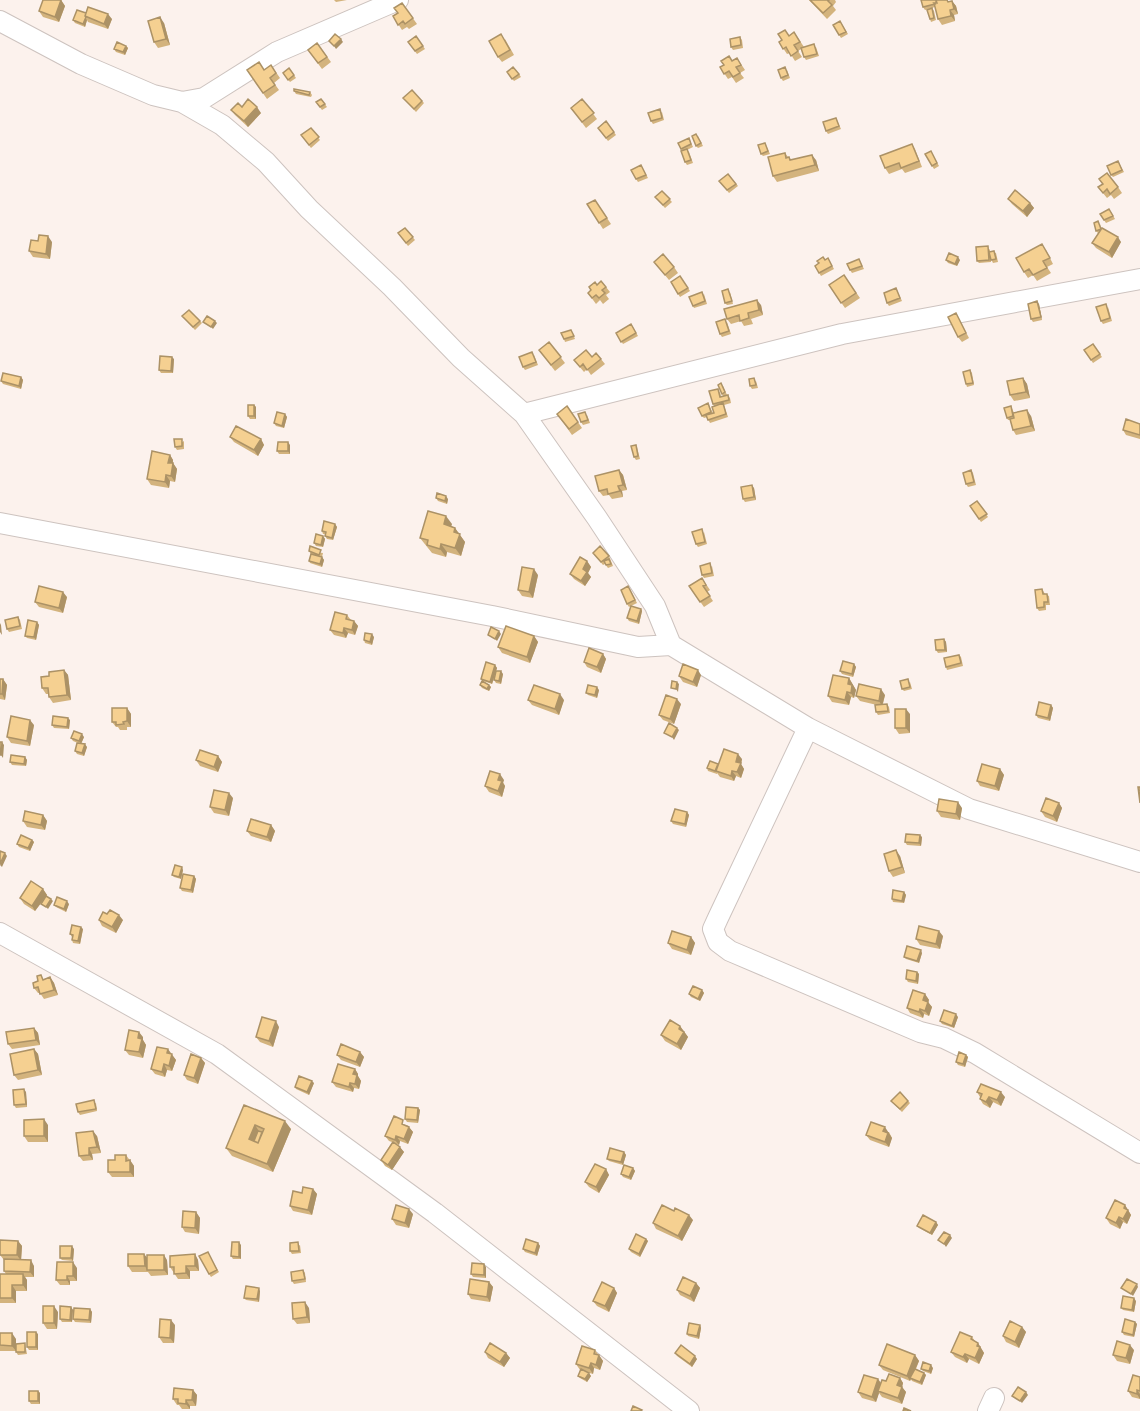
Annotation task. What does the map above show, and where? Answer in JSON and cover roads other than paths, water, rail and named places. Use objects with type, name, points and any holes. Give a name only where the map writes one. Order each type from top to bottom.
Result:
[{"type":"street","points":[[182,102],[204,98],[277,52],[398,0]]},
{"type":"street","points":[[0,21],[81,64],[153,95],[182,102],[222,125],[266,162],[309,209],[392,287],[461,358],[524,414],[655,606],[671,645]]},
{"type":"street","points":[[524,414],[842,334],[1140,279]]},
{"type":"street","points":[[0,523],[492,616],[638,648],[671,645],[808,728],[969,809],[1140,862]]},
{"type":"street","points":[[808,728],[713,929],[718,942],[730,951],[920,1032],[944,1038],[975,1053],[1140,1153]]},
{"type":"street","points":[[0,933],[218,1054],[435,1213],[689,1411]]}]
